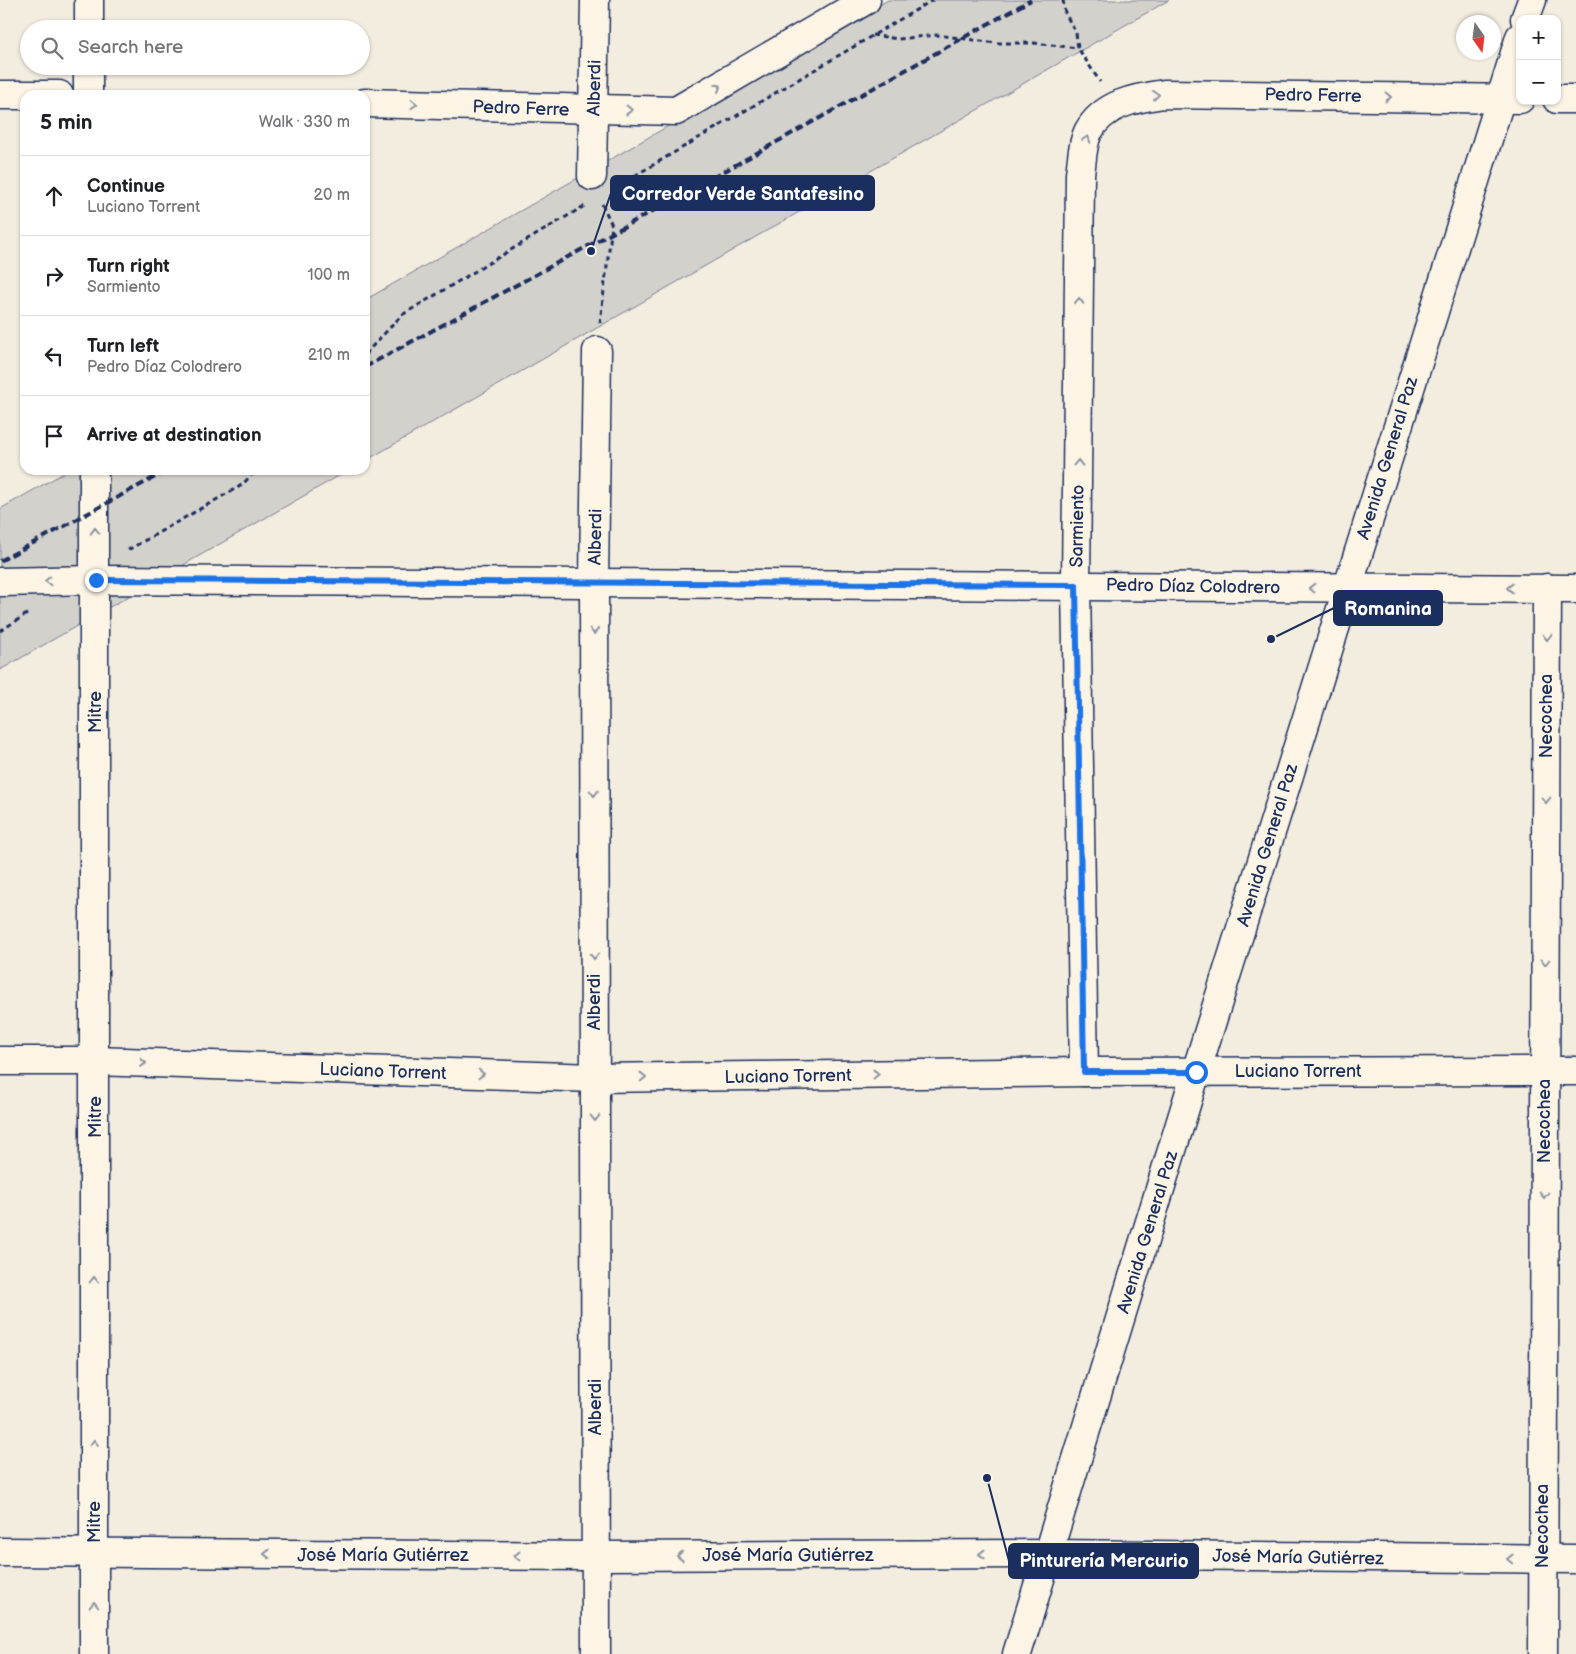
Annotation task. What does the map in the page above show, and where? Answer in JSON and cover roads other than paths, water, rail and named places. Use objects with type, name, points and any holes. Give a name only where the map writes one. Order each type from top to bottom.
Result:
[{"type":"street","points":[[89,0],[89,20]]},
{"type":"street","name":"Alberdi","points":[[595,0],[595,187]]},
{"type":"street","name":"Pedro Ferre","points":[[370,103],[676,112],[866,0]]},
{"type":"street","points":[[1527,15],[1532,0]]},
{"type":"street","name":"Avenida General Paz","points":[[1017,1654],[1347,588],[1510,99],[1516,60]]},
{"type":"street","points":[[88,75],[88,90]]},
{"type":"street","name":"Pedro Ferre","points":[[1110,109],[1143,97],[1185,93],[1510,99]]},
{"type":"street","points":[[0,95],[20,95]]},
{"type":"street","points":[[1561,99],[1576,99]]},
{"type":"street","name":"Sarmiento","points":[[1084,1072],[1076,585],[1080,174],[1088,133],[1098,119],[1110,109]]},
{"type":"street","name":"Alberdi","points":[[596,1654],[594,582],[597,351]]},
{"type":"street","name":"Mitre","points":[[94,475],[96,580],[94,1654]]},
{"type":"street","name":"Pedro Díaz Colodrero","points":[[0,582],[96,580],[1576,588]]},
{"type":"street","name":"Necochea","points":[[1543,1654],[1547,588]]},
{"type":"street","name":"Luciano Torrent","points":[[0,1061],[95,1061],[594,1078],[1084,1072],[1576,1071]]},
{"type":"street","name":"José María Gutiérrez","points":[[0,1552],[595,1556],[1049,1554],[1576,1559]]},
{"type":"railway","points":[[370,364],[662,206],[1031,0]]},
{"type":"railway","points":[[0,561],[159,475]]},
{"type":"place","name":"Corredor Verde Santafesino","points":[[591,251]]},
{"type":"place","name":"Romanina","points":[[1271,639]]},
{"type":"place","name":"Pinturería Mercurio","points":[[987,1478]]}]
